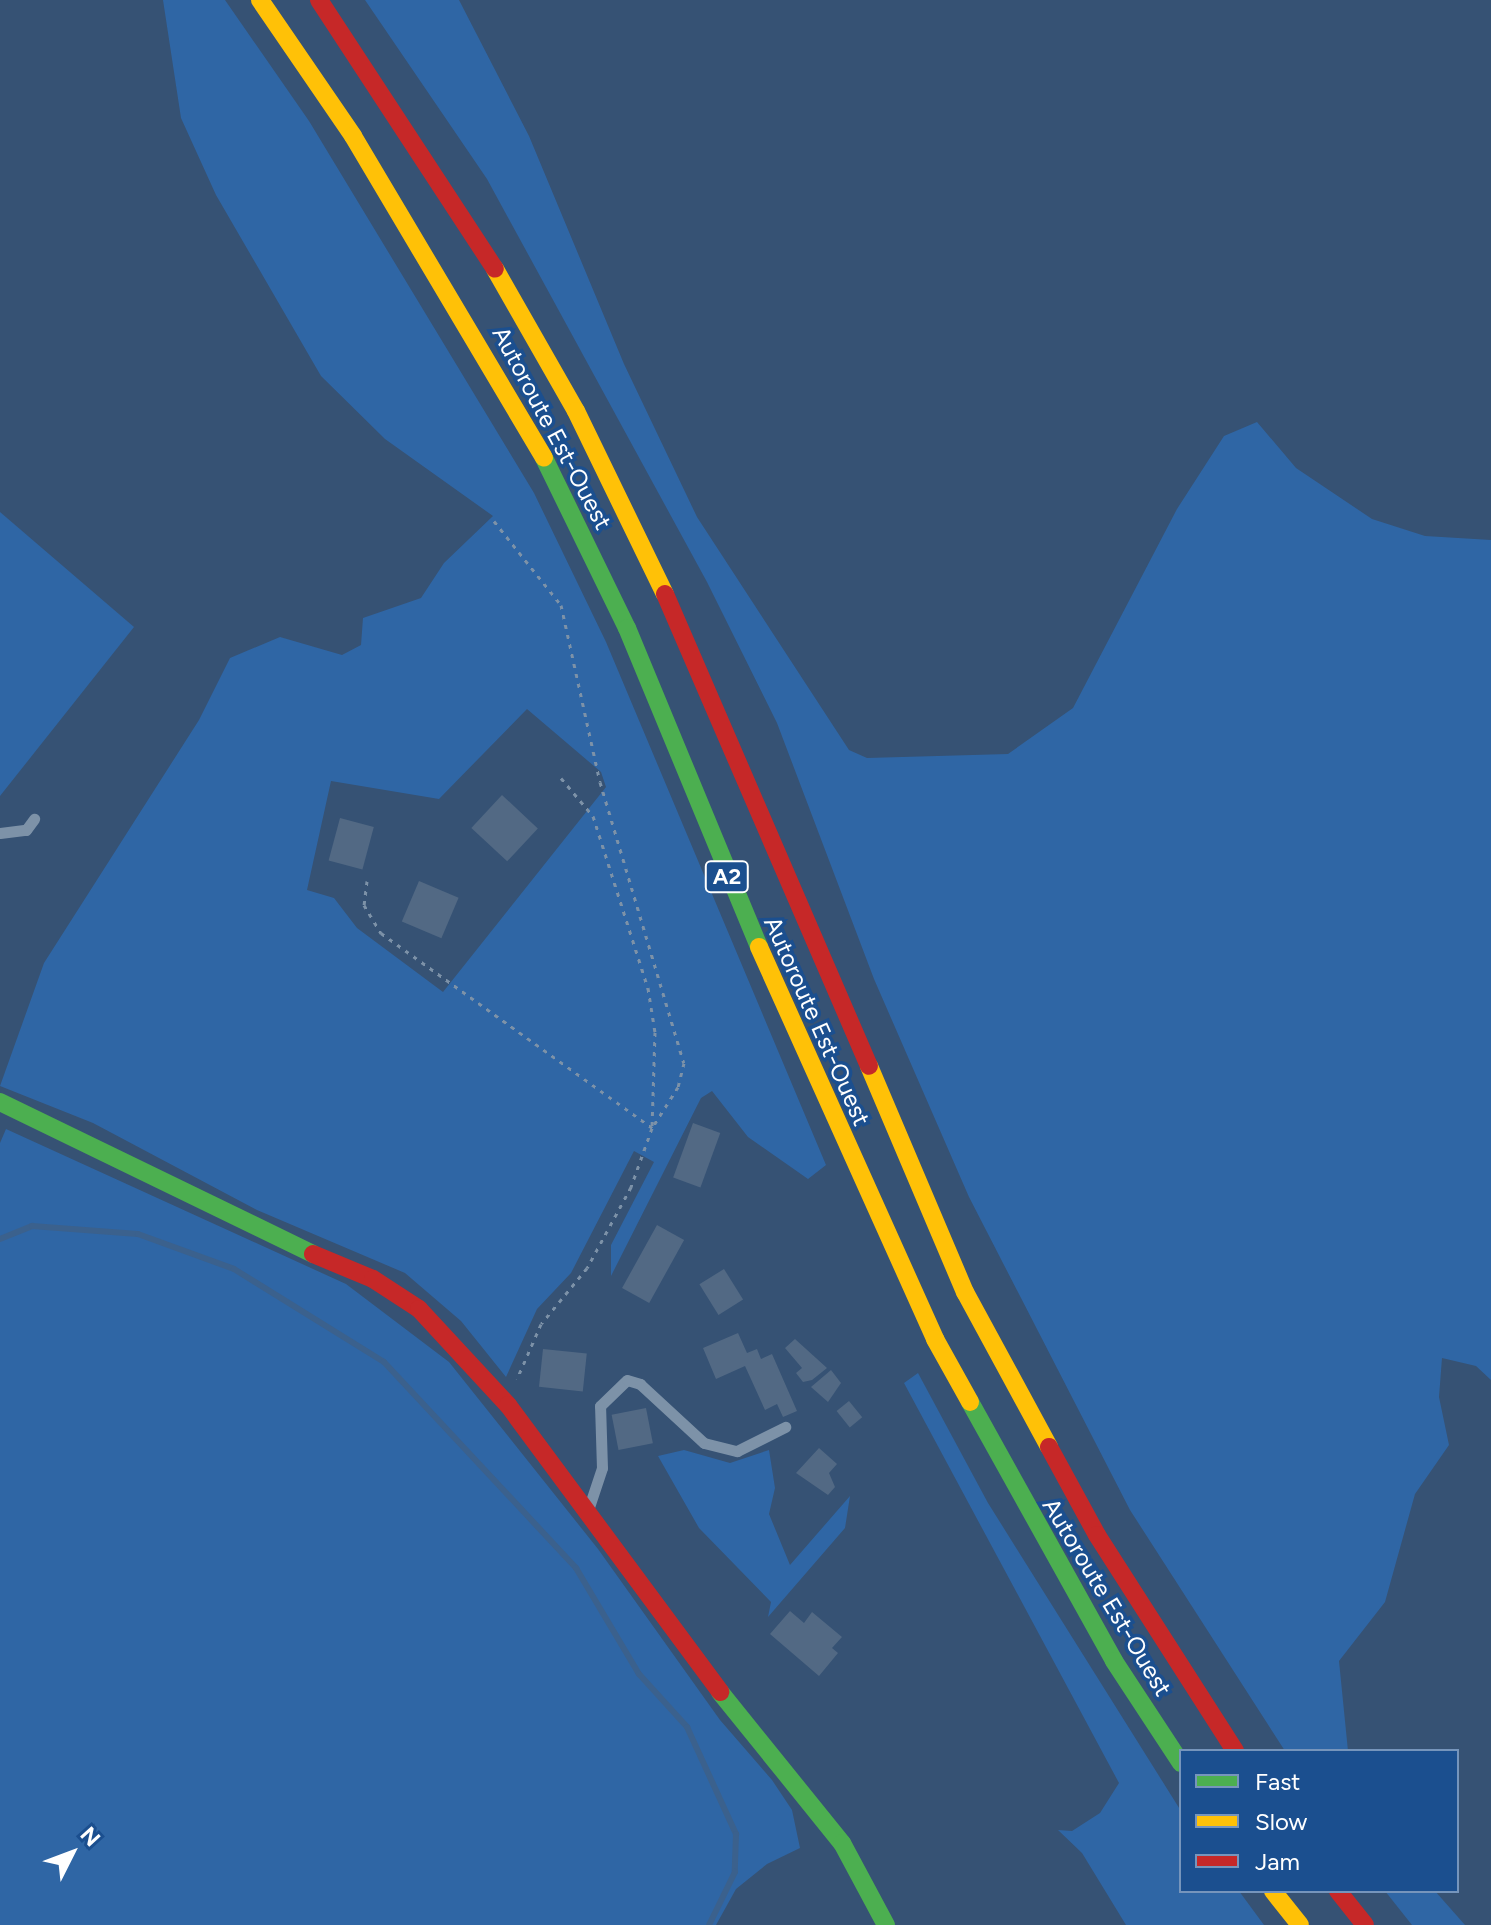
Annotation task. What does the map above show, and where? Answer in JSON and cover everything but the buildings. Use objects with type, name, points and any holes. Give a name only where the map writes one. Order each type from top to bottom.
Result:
[{"type":"main road","name":"Autoroute Est-Ouest","points":[[260,0],[353,136],[519,407],[627,628],[718,857],[935,1339],[1099,1635],[1179,1760]]},
{"type":"main road","name":"Autoroute Est-Ouest","points":[[319,0],[513,297],[576,411],[692,649],[965,1292],[1097,1535],[1234,1749]]},
{"type":"main road","points":[[0,1102],[290,1245],[373,1279],[419,1309],[508,1405],[734,1711],[842,1843],[886,1925]]},
{"type":"main road","points":[[1275,1893],[1300,1925]]},
{"type":"main road","points":[[1340,1893],[1365,1925]]},
{"type":"lane","points":[[0,833],[26,830],[34,819]]},
{"type":"lane","points":[[588,1510],[602,1468],[600,1406],[627,1380],[640,1384],[704,1443],[737,1451],[785,1427]]},
{"type":"path","points":[[494,521],[561,605],[597,771],[684,1063],[678,1087],[652,1128],[637,1175],[587,1268],[541,1324],[508,1405]]},
{"type":"path","points":[[561,778],[593,816],[648,988],[655,1032],[652,1128]]},
{"type":"path","points":[[367,881],[364,905],[381,933],[652,1128]]},
{"type":"shaded area","points":[[163,0],[225,0],[309,121],[534,493],[606,642],[826,1165],[808,1179],[748,1137],[712,1091],[701,1098],[611,1276],[611,1245],[654,1162],[634,1151],[571,1273],[537,1309],[506,1377],[461,1321],[405,1273],[257,1210],[93,1123],[0,1086],[44,963],[199,720],[230,658],[280,637],[342,655],[361,645],[363,618],[421,598],[444,563],[493,516],[385,439],[321,376],[216,195],[181,118]],"holes":[[[527,709],[601,772],[606,787],[443,992],[357,928],[334,898],[307,890],[331,781],[439,799]]]},
{"type":"shaded area","points":[[365,0],[459,0],[529,136],[624,364],[697,517],[849,750],[867,758],[1008,754],[1073,708],[1177,509],[1224,436],[1257,422],[1296,468],[1372,519],[1425,536],[1491,540],[1491,1380],[1476,1366],[1442,1358],[1439,1397],[1449,1445],[1415,1494],[1385,1602],[1339,1661],[1348,1749],[1284,1749],[1130,1510],[969,1197],[874,979],[777,723],[707,582],[487,179]]},
{"type":"shaded area","points":[[0,512],[134,627],[0,796]]},
{"type":"shaded area","points":[[6,1129],[346,1284],[449,1362],[598,1549],[720,1720],[772,1780],[792,1810],[800,1848],[767,1864],[736,1889],[716,1925],[0,1925],[0,1143]]},
{"type":"shaded area","points":[[918,1373],[988,1503],[1179,1808],[1179,1893],[1240,1893],[1264,1925],[1126,1925],[1082,1853],[1058,1830],[1072,1831],[1100,1813],[1119,1783],[904,1383]]},
{"type":"shaded area","points":[[684,1450],[730,1463],[769,1450],[775,1488],[769,1514],[790,1565],[850,1496],[845,1528],[768,1617],[771,1602],[699,1528],[658,1456]]},
{"type":"shaded area","points":[[1387,1893],[1437,1893],[1465,1925],[1412,1925]]},
{"type":"waterway","points":[[0,1239],[32,1226],[138,1234],[234,1269],[384,1362],[576,1568],[639,1674],[687,1727],[736,1834],[735,1872],[709,1925]]},
{"type":"traffic: fast","points":[[544,458],[627,628],[759,947]]},
{"type":"traffic: fast","points":[[0,1102],[313,1254]]},
{"type":"traffic: fast","points":[[970,1402],[1114,1661],[1179,1760]]},
{"type":"traffic: fast","points":[[720,1692],[842,1843],[886,1925]]},
{"type":"traffic: slow","points":[[260,0],[353,136],[544,458]]},
{"type":"traffic: slow","points":[[495,269],[576,411],[665,594]]},
{"type":"traffic: slow","points":[[759,947],[935,1339],[970,1402]]},
{"type":"traffic: slow","points":[[869,1066],[965,1292],[1049,1447]]},
{"type":"traffic: slow","points":[[1275,1893],[1300,1925]]},
{"type":"traffic: jam","points":[[319,0],[495,269]]},
{"type":"traffic: jam","points":[[665,594],[869,1066]]},
{"type":"traffic: jam","points":[[313,1254],[373,1279],[419,1309],[508,1405],[720,1692]]},
{"type":"traffic: jam","points":[[1049,1447],[1097,1535],[1234,1749]]},
{"type":"traffic: jam","points":[[1340,1893],[1365,1925]]}]
